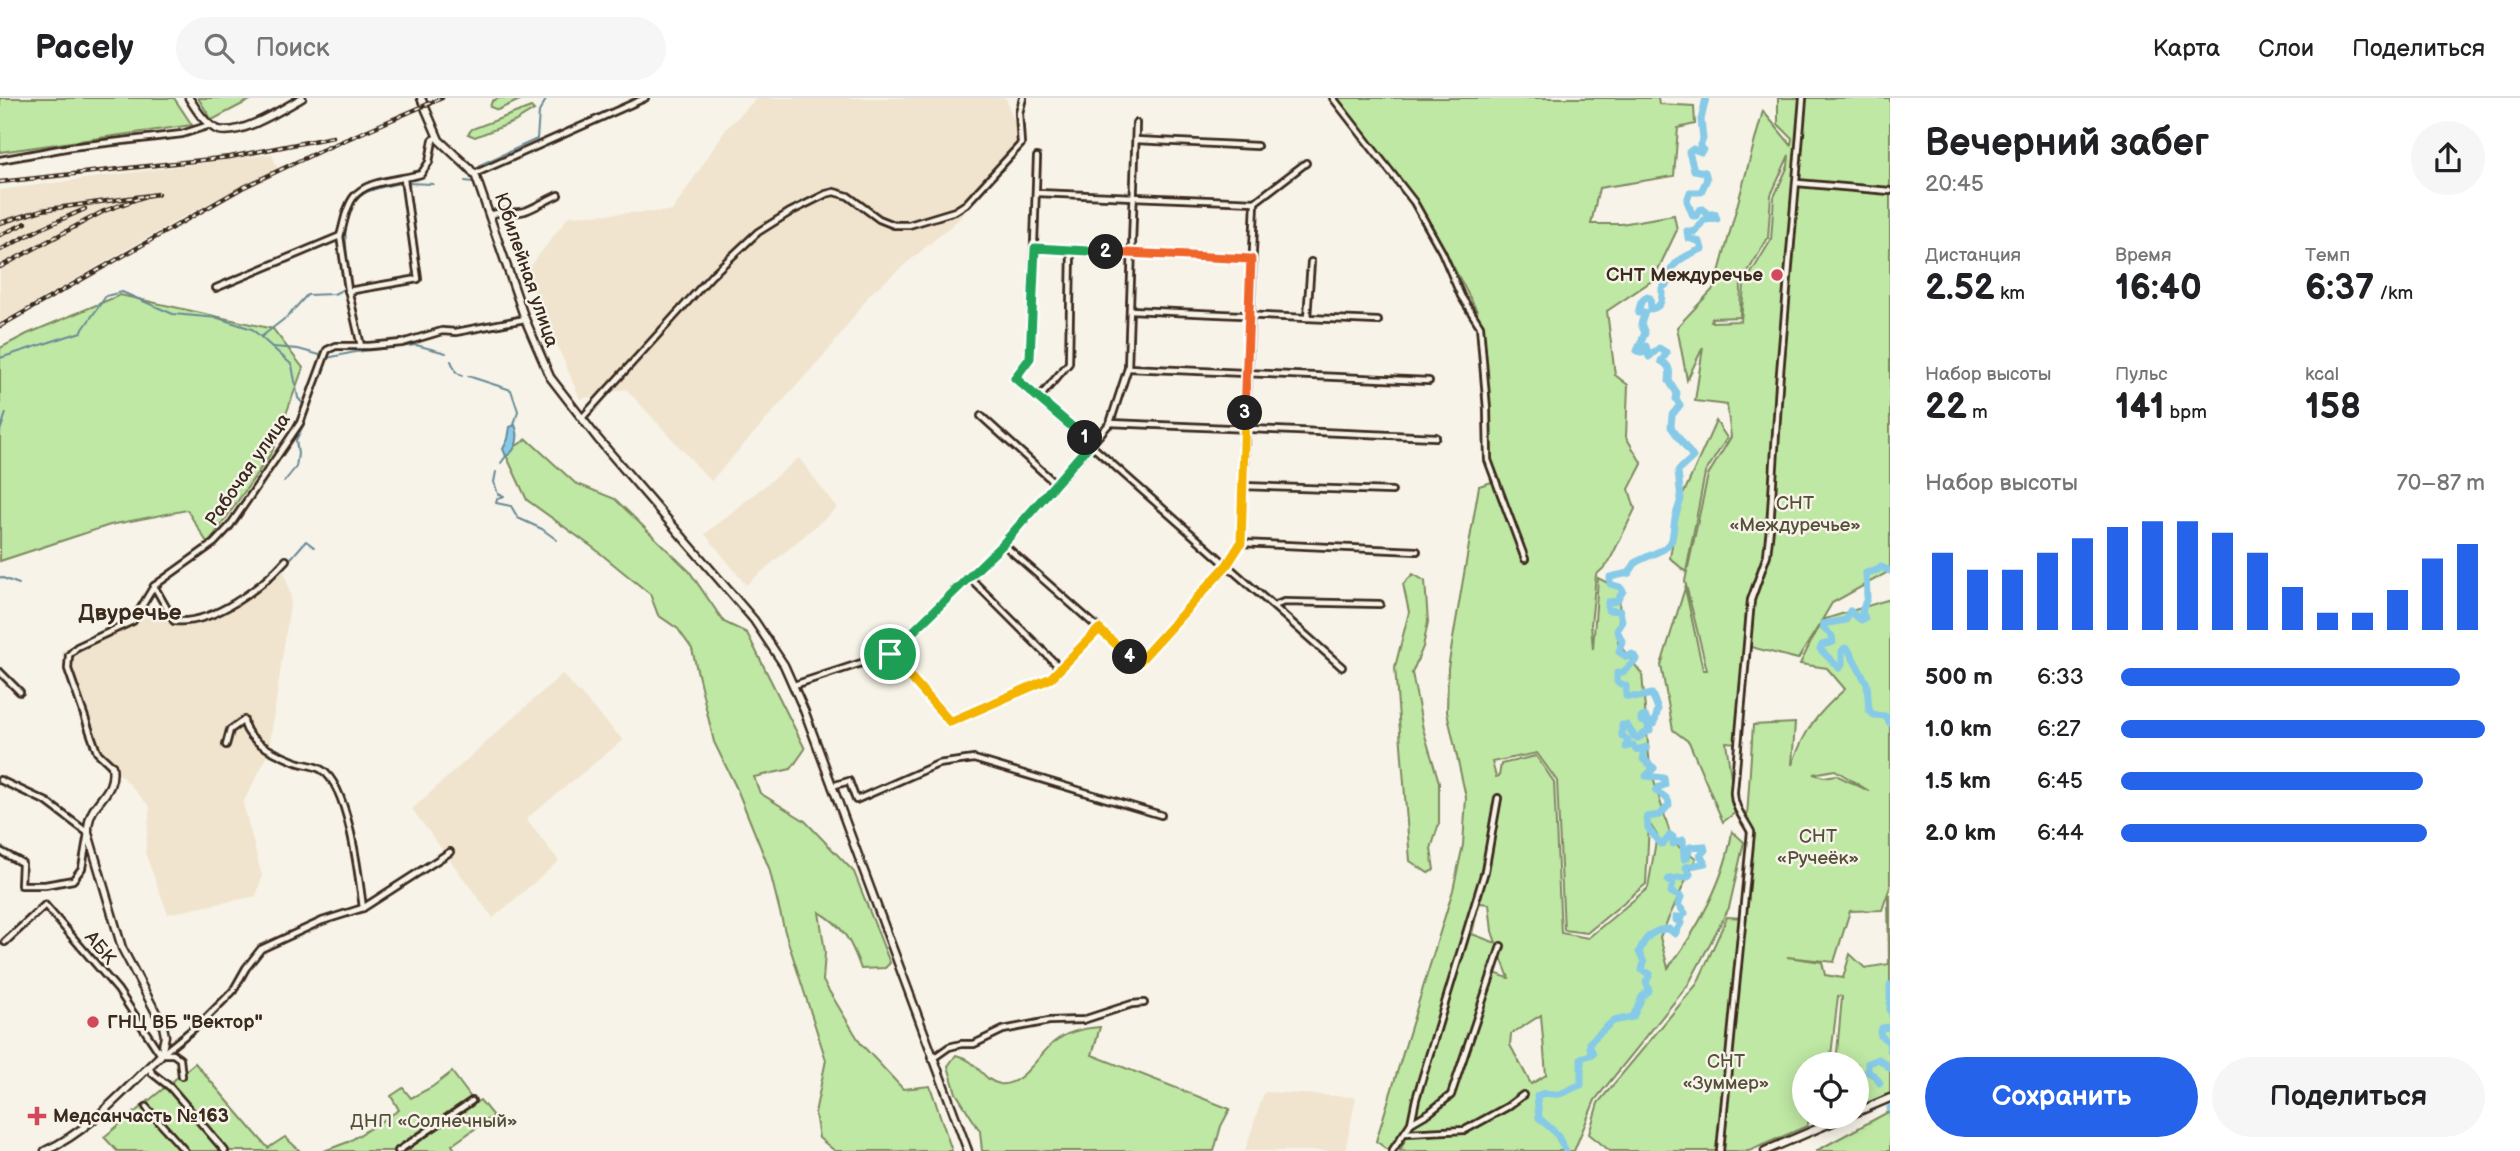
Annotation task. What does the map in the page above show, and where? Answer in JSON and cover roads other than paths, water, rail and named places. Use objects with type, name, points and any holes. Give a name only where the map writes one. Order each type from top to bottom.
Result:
[{"type":"main road","points":[[189,98],[211,125],[219,130],[233,130],[261,120],[302,98]]},
{"type":"main road","name":"Юбилейная улица","points":[[421,98],[436,137],[474,174],[525,319],[550,377],[581,419],[754,620],[784,665],[794,685],[968,1151]]},
{"type":"main road","points":[[45,1151],[86,1125],[149,1067],[161,1055],[165,1036],[163,1026],[122,948],[88,833],[89,817],[113,783],[113,766]]},
{"type":"main road","points":[[1869,1107],[1890,1098]]},
{"type":"main road","points":[[1765,1151],[1817,1129]]},
{"type":"street","points":[[474,174],[645,98]]},
{"type":"street","points":[[581,419],[712,275],[758,232],[790,212],[834,192],[848,196],[879,219],[894,225],[909,225],[961,208],[1021,144],[1018,113],[1023,98]]},
{"type":"street","points":[[1332,98],[1414,202],[1442,252],[1461,296],[1480,326],[1488,409],[1488,460],[1525,559]]},
{"type":"street","points":[[1720,1151],[1751,832],[1737,809],[1734,791],[1751,600],[1767,555],[1770,528],[1779,385],[1804,98]]},
{"type":"street","points":[[794,685],[890,654],[1003,544],[1110,423],[1128,368],[1136,123]]},
{"type":"street","points":[[0,160],[71,147],[182,134],[211,125]]},
{"type":"street","points":[[361,346],[348,291],[341,236],[348,207],[355,195],[370,186],[404,179],[424,171],[436,137]]},
{"type":"street","points":[[1136,140],[1257,146]]},
{"type":"street","points":[[1037,157],[1030,358],[1015,378],[1342,667]]},
{"type":"street","points":[[1037,193],[1255,202],[1306,163]]},
{"type":"street","points":[[348,291],[418,279],[404,179]]},
{"type":"street","points":[[1797,183],[1890,191]]},
{"type":"street","points":[[490,215],[502,210],[513,213],[526,210],[558,195]]},
{"type":"street","points":[[1003,544],[1138,663],[1227,565],[1241,543],[1255,202]]},
{"type":"street","points":[[216,288],[341,236]]},
{"type":"street","points":[[1035,248],[1251,259]]},
{"type":"street","points":[[1039,398],[1069,363],[1071,250]]},
{"type":"street","points":[[1307,318],[1311,262]]},
{"type":"street","points":[[1130,310],[1378,321]]},
{"type":"street","name":"Рабочая улица","points":[[113,766],[97,752],[68,669],[71,652],[134,621],[154,586],[214,544],[229,527],[300,423],[327,350],[336,345],[402,343],[442,331],[456,332],[525,319]]},
{"type":"street","points":[[1128,368],[1429,381]]},
{"type":"street","points":[[981,416],[1056,484]]},
{"type":"street","points":[[1110,423],[1436,437]]},
{"type":"street","points":[[1243,486],[1392,491]]},
{"type":"street","points":[[1241,543],[1417,551]]},
{"type":"street","points":[[154,586],[174,621],[182,622],[224,610],[269,577],[286,560]]},
{"type":"street","points":[[969,577],[1060,668]]},
{"type":"street","points":[[1274,606],[1284,602],[1380,604]]},
{"type":"street","points":[[890,654],[950,722],[1051,678],[1099,629]]},
{"type":"street","points":[[0,672],[20,692]]},
{"type":"street","points":[[226,745],[230,730],[244,720],[244,727],[251,736],[269,748],[297,762],[322,770],[333,784],[355,846],[363,908]]},
{"type":"street","points":[[832,786],[849,781],[856,800],[938,764],[974,759],[1161,815]]},
{"type":"street","points":[[0,780],[47,803],[88,833],[82,868],[73,880],[46,886],[21,885],[22,863],[0,851]]},
{"type":"street","points":[[1392,1151],[1410,1123],[1485,871],[1498,799]]},
{"type":"street","points":[[161,1055],[204,1021],[233,991],[261,949],[322,921],[363,908],[450,852]]},
{"type":"street","name":"АБК","points":[[5,942],[45,905],[118,990],[161,1055]]},
{"type":"street","points":[[1410,1123],[1430,1112],[1451,1095],[1501,946]]},
{"type":"street","points":[[932,1059],[949,1047],[974,1044],[1003,1030],[1049,1021],[1083,1020],[1132,1004],[1144,1003]]},
{"type":"street","points":[[161,1055],[169,1053],[180,1059],[182,1076]]},
{"type":"street","points":[[149,1067],[152,1073],[170,1087],[225,1151]]},
{"type":"street","points":[[1405,1133],[1465,1130],[1523,1095]]},
{"type":"street","points":[[398,1151],[472,1101]]},
{"type":"street","points":[[146,1107],[185,1151]]},
{"type":"water","points":[[515,425],[516,443],[513,451],[506,456],[503,449],[510,427]]},
{"type":"waterway","points":[[480,165],[537,139],[539,112],[547,98]]},
{"type":"waterway","points":[[1566,1151],[1556,1133],[1539,1118],[1537,1096],[1545,1093],[1559,1094],[1581,1085],[1581,1058],[1593,1054],[1590,1042],[1613,1021],[1633,1017],[1642,997],[1649,990],[1646,982],[1650,974],[1642,970],[1644,962],[1639,952],[1641,947],[1650,935],[1658,931],[1669,929],[1675,934],[1681,923],[1676,917],[1682,917],[1685,913],[1678,905],[1681,897],[1671,892],[1673,883],[1668,881],[1688,877],[1690,874],[1686,867],[1705,863],[1700,855],[1705,850],[1704,846],[1690,847],[1687,858],[1684,859],[1683,840],[1673,844],[1673,837],[1670,835],[1660,844],[1648,828],[1647,817],[1660,815],[1669,805],[1666,798],[1656,791],[1665,785],[1664,778],[1646,776],[1654,768],[1643,759],[1646,747],[1636,750],[1633,745],[1626,747],[1628,740],[1622,736],[1622,725],[1627,725],[1638,738],[1650,730],[1641,718],[1645,716],[1654,724],[1658,709],[1652,694],[1626,696],[1626,686],[1617,682],[1617,673],[1623,672],[1637,659],[1632,654],[1627,657],[1619,652],[1622,641],[1617,630],[1622,621],[1620,611],[1608,610],[1608,602],[1617,601],[1623,591],[1610,584],[1610,577],[1629,573],[1636,562],[1664,549],[1672,540],[1681,499],[1678,471],[1693,457],[1671,427],[1672,415],[1680,405],[1676,399],[1677,393],[1669,381],[1668,367],[1661,361],[1667,353],[1659,348],[1649,357],[1646,346],[1642,353],[1637,351],[1645,333],[1641,324],[1645,312],[1638,313],[1641,302],[1646,297],[1650,298],[1651,309],[1658,306],[1662,288],[1669,282],[1671,270],[1684,257],[1702,249],[1700,242],[1688,238],[1687,231],[1695,232],[1704,220],[1717,219],[1715,214],[1707,214],[1703,209],[1693,216],[1687,201],[1690,192],[1701,192],[1707,179],[1705,172],[1694,170],[1689,152],[1693,149],[1701,152],[1703,149],[1700,145],[1703,139],[1701,120],[1706,98]]},
{"type":"waterway","points":[[465,181],[473,182]]},
{"type":"waterway","points":[[348,214],[352,205],[363,194],[400,183]]},
{"type":"waterway","points":[[406,183],[433,184]]},
{"type":"waterway","points":[[345,227],[348,277]]},
{"type":"waterway","points":[[261,337],[288,316],[307,295],[334,294],[344,289]]},
{"type":"waterway","points":[[0,358],[81,332],[106,296],[122,292],[173,314],[218,318],[252,329],[292,365],[298,398],[304,405]]},
{"type":"waterway","points":[[327,358],[416,345],[446,353]]},
{"type":"waterway","points":[[273,347],[298,349],[320,355]]},
{"type":"waterway","points":[[451,361],[456,372],[462,376]]},
{"type":"waterway","points":[[468,376],[511,390],[518,411],[514,425]]},
{"type":"waterway","points":[[284,482],[296,467],[296,440],[305,422],[308,408]]},
{"type":"waterway","points":[[0,431],[6,413]]},
{"type":"waterway","points":[[501,463],[506,456]]},
{"type":"waterway","points":[[496,472],[494,482],[498,494],[504,496],[497,499],[496,503],[511,506],[518,518],[542,529],[557,540]]},
{"type":"waterway","points":[[272,580],[306,541],[314,547]]},
{"type":"waterway","points":[[1890,571],[1881,567],[1866,573],[1867,598],[1862,611],[1865,619],[1861,620],[1850,611],[1846,620],[1823,624],[1833,642],[1822,645],[1820,649],[1839,668],[1842,665],[1842,651],[1848,649],[1867,684],[1869,710],[1874,715],[1885,716],[1890,723]]},
{"type":"waterway","points":[[0,577],[19,584]]},
{"type":"waterway","points":[[1890,985],[1890,998]]},
{"type":"waterway","points":[[1890,1004],[1890,1011]]},
{"type":"waterway","points":[[1890,1027],[1882,1028],[1880,1032],[1889,1042],[1890,1050]]},
{"type":"waterway","points":[[1880,1083],[1868,1072],[1868,1063],[1879,1059],[1890,1068]]},
{"type":"railway","points":[[0,326],[242,188],[442,98]]},
{"type":"railway","points":[[0,182],[230,157],[333,137]]},
{"type":"railway","points":[[0,223],[42,210],[158,194]]},
{"type":"railway","points":[[0,267],[104,211],[146,196]]},
{"type":"railway","points":[[0,250],[85,209]]},
{"type":"railway","points":[[0,235],[26,223]]},
{"type":"place","name":"СНТ Междуречье","points":[[1777,275]]},
{"type":"place","name":"ГНЦ ВБ \"Вектор\"","points":[[93,1022]]},
{"type":"place","name":"Медсанчасть №163","points":[[37,1116]]},
{"type":"district","name":"Двуречье","points":[[130,613]]},
{"type":"park label","name":"СНТ «Междуречье»","points":[[1795,514]]},
{"type":"park label","name":"СНТ «Ручеёк»","points":[[1818,847]]},
{"type":"park label","name":"СНТ «Зуммер»","points":[[1726,1072]]},
{"type":"park label","name":"ДНП «Солнечный»","points":[[434,1121]]}]
